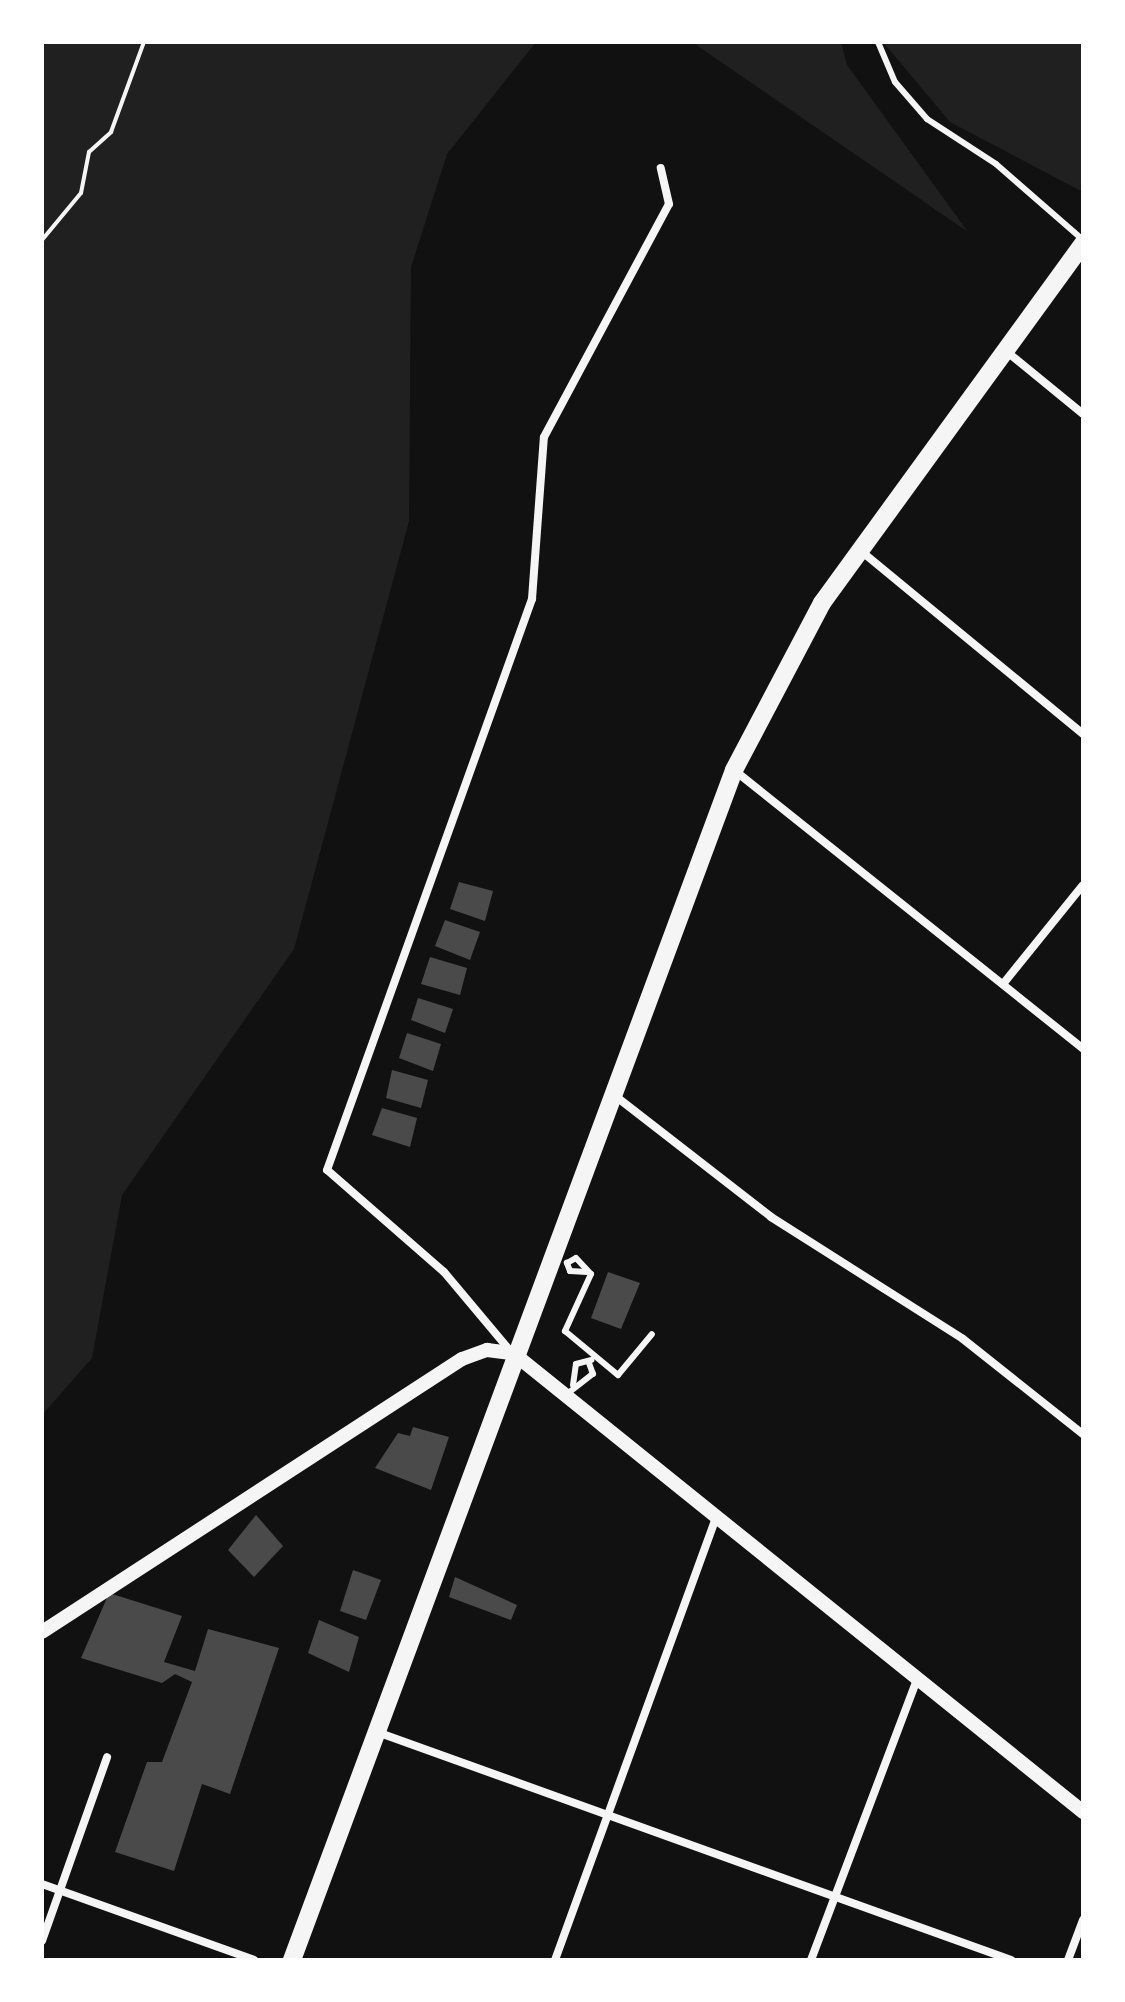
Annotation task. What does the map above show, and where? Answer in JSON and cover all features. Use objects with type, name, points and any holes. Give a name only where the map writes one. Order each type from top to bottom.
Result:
[{"type":"main road","points":[[292,1960],[513,1353],[734,770],[822,603],[1083,242]]},
{"type":"street","points":[[661,168],[669,204],[544,437],[528,611],[327,1170],[444,1272],[513,1353],[570,1390],[716,1517],[1083,1812]]},
{"type":"street","points":[[1004,350],[1083,414]]},
{"type":"street","points":[[859,550],[1083,734]]},
{"type":"street","points":[[734,770],[1083,1049]]},
{"type":"street","points":[[1003,984],[1083,885]]},
{"type":"street","points":[[612,1094],[771,1217],[963,1339],[1083,1434]]},
{"type":"street","points":[[42,1632],[462,1359],[487,1350],[513,1353]]},
{"type":"street","points":[[555,1960],[716,1517]]},
{"type":"street","points":[[811,1960],[917,1679]]},
{"type":"street","points":[[377,1732],[1011,1960]]},
{"type":"street","points":[[42,1941],[107,1757]]},
{"type":"street","points":[[42,1884],[254,1960]]},
{"type":"street","points":[[1068,1960],[1083,1920]]},
{"type":"lane","points":[[878,42],[895,82],[927,119],[996,164],[1083,242]]},
{"type":"lane","points":[[550,1255],[567,1263],[576,1258],[587,1272],[565,1331],[618,1375],[652,1334]]},
{"type":"lane","points":[[589,1363],[594,1356]]},
{"type":"lane","points":[[570,1390],[593,1374],[589,1363]]},
{"type":"lane","points":[[570,1390],[576,1364],[589,1363]]},
{"type":"path","points":[[42,240],[81,193],[89,152],[111,132],[144,42]]},
{"type":"shaded area","points":[[42,42],[536,42],[447,154],[411,267],[409,521],[294,949],[122,1195],[92,1358],[42,1415]]},
{"type":"shaded area","points":[[692,42],[841,42],[847,65],[968,232]]},
{"type":"shaded area","points":[[883,42],[1083,42],[1083,192],[950,122]]},
{"type":"building","points":[[459,882],[493,891],[485,921],[450,909]]},
{"type":"building","points":[[445,920],[480,932],[470,960],[435,946]]},
{"type":"building","points":[[430,957],[467,968],[460,995],[421,984]]},
{"type":"building","points":[[418,998],[453,1009],[445,1033],[411,1020]]},
{"type":"building","points":[[407,1033],[441,1044],[433,1071],[399,1058]]},
{"type":"building","points":[[392,1070],[428,1080],[421,1108],[386,1098]]},
{"type":"building","points":[[382,1108],[417,1118],[410,1147],[372,1135]]},
{"type":"building","points":[[608,1272],[640,1283],[621,1329],[591,1318]]},
{"type":"building","points":[[413,1427],[449,1437],[431,1490],[375,1468],[398,1433],[410,1436]]},
{"type":"building","points":[[256,1515],[283,1546],[254,1577],[228,1550]]},
{"type":"building","points":[[353,1570],[381,1580],[366,1620],[340,1611]]},
{"type":"building","points":[[455,1577],[517,1605],[511,1620],[449,1597]]},
{"type":"building","points":[[109,1593],[182,1616],[164,1662],[195,1671],[208,1629],[279,1648],[230,1794],[202,1784],[174,1871],[115,1852],[147,1762],[162,1762],[192,1682],[175,1674],[162,1683],[81,1658]]},
{"type":"building","points":[[319,1620],[359,1637],[349,1672],[308,1653]]}]
